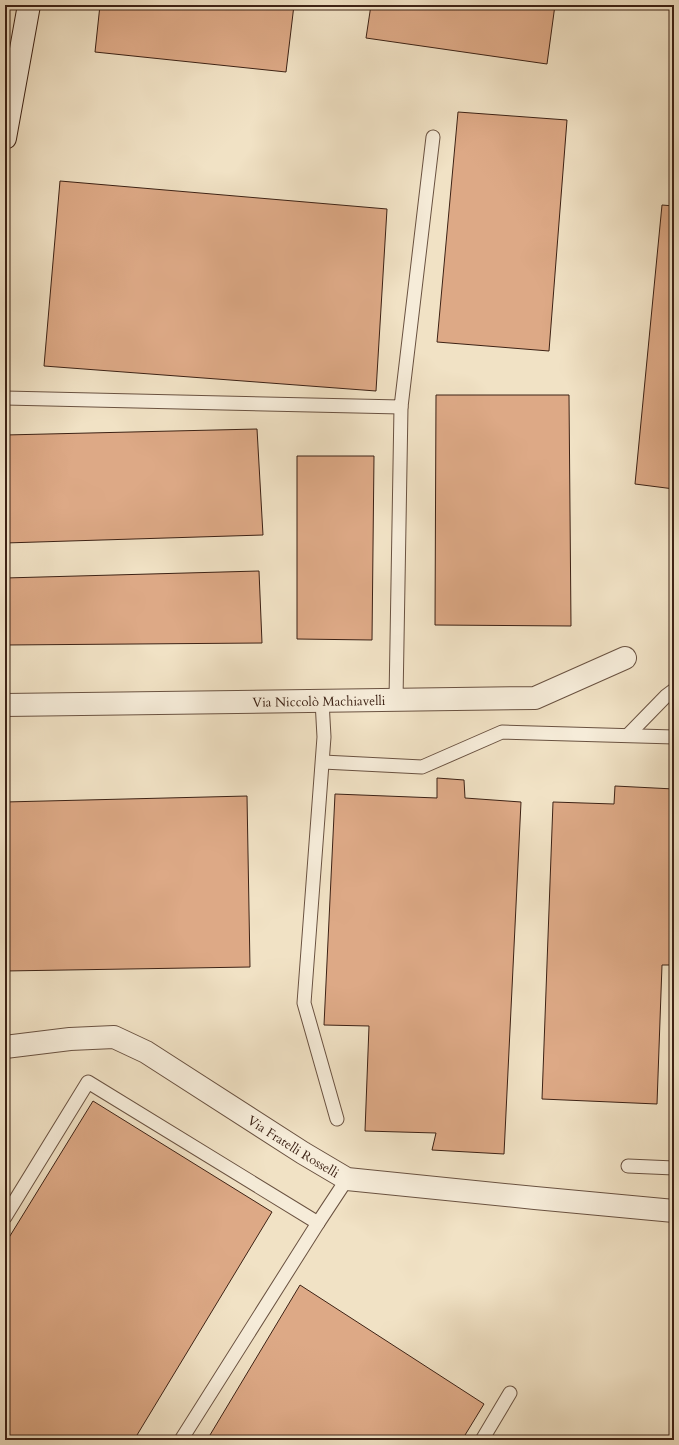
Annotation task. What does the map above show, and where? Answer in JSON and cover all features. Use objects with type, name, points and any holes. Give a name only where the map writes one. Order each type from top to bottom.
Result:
[{"type":"street","points":[[5,138],[29,5]]},
{"type":"street","name":"Via Niccolò Machiavelli","points":[[5,705],[535,698],[625,658]]},
{"type":"street","name":"Via Fratelli Rosselli","points":[[5,1047],[70,1039],[114,1037],[146,1052],[303,1153],[347,1179],[674,1211]]},
{"type":"lane","points":[[396,700],[401,407],[433,137]]},
{"type":"lane","points":[[5,398],[401,407]]},
{"type":"lane","points":[[628,735],[666,696],[674,690]]},
{"type":"lane","points":[[322,701],[324,738],[304,1003],[337,1119]]},
{"type":"lane","points":[[322,762],[422,767],[502,732],[674,737]]},
{"type":"lane","points":[[5,1216],[88,1082],[318,1223]]},
{"type":"lane","points":[[628,1166],[674,1168]]},
{"type":"lane","points":[[182,1440],[347,1179]]},
{"type":"lane","points":[[482,1440],[510,1393]]},
{"type":"building","points":[[100,5],[294,5],[286,72],[95,52]]},
{"type":"building","points":[[371,5],[555,5],[547,64],[366,38]]},
{"type":"building","points":[[458,112],[567,120],[549,351],[437,342]]},
{"type":"building","points":[[60,181],[387,209],[376,391],[44,366]]},
{"type":"building","points":[[662,205],[674,206],[674,489],[635,484]]},
{"type":"building","points":[[436,395],[569,395],[571,626],[435,625]]},
{"type":"building","points":[[257,429],[263,535],[5,543],[5,435]]},
{"type":"building","points":[[297,456],[374,456],[372,640],[297,639]]},
{"type":"building","points":[[259,571],[262,643],[5,645],[5,578]]},
{"type":"building","points":[[437,778],[464,780],[465,798],[521,802],[504,1154],[432,1150],[436,1133],[365,1131],[369,1026],[324,1025],[335,794],[437,798]]},
{"type":"building","points":[[615,786],[674,789],[674,965],[662,965],[657,1104],[542,1099],[553,802],[614,804]]},
{"type":"building","points":[[247,796],[250,967],[5,971],[5,802]]},
{"type":"building","points":[[93,1101],[272,1212],[134,1440],[5,1440],[5,1244]]},
{"type":"building","points":[[300,1285],[484,1404],[462,1440],[207,1440]]}]
